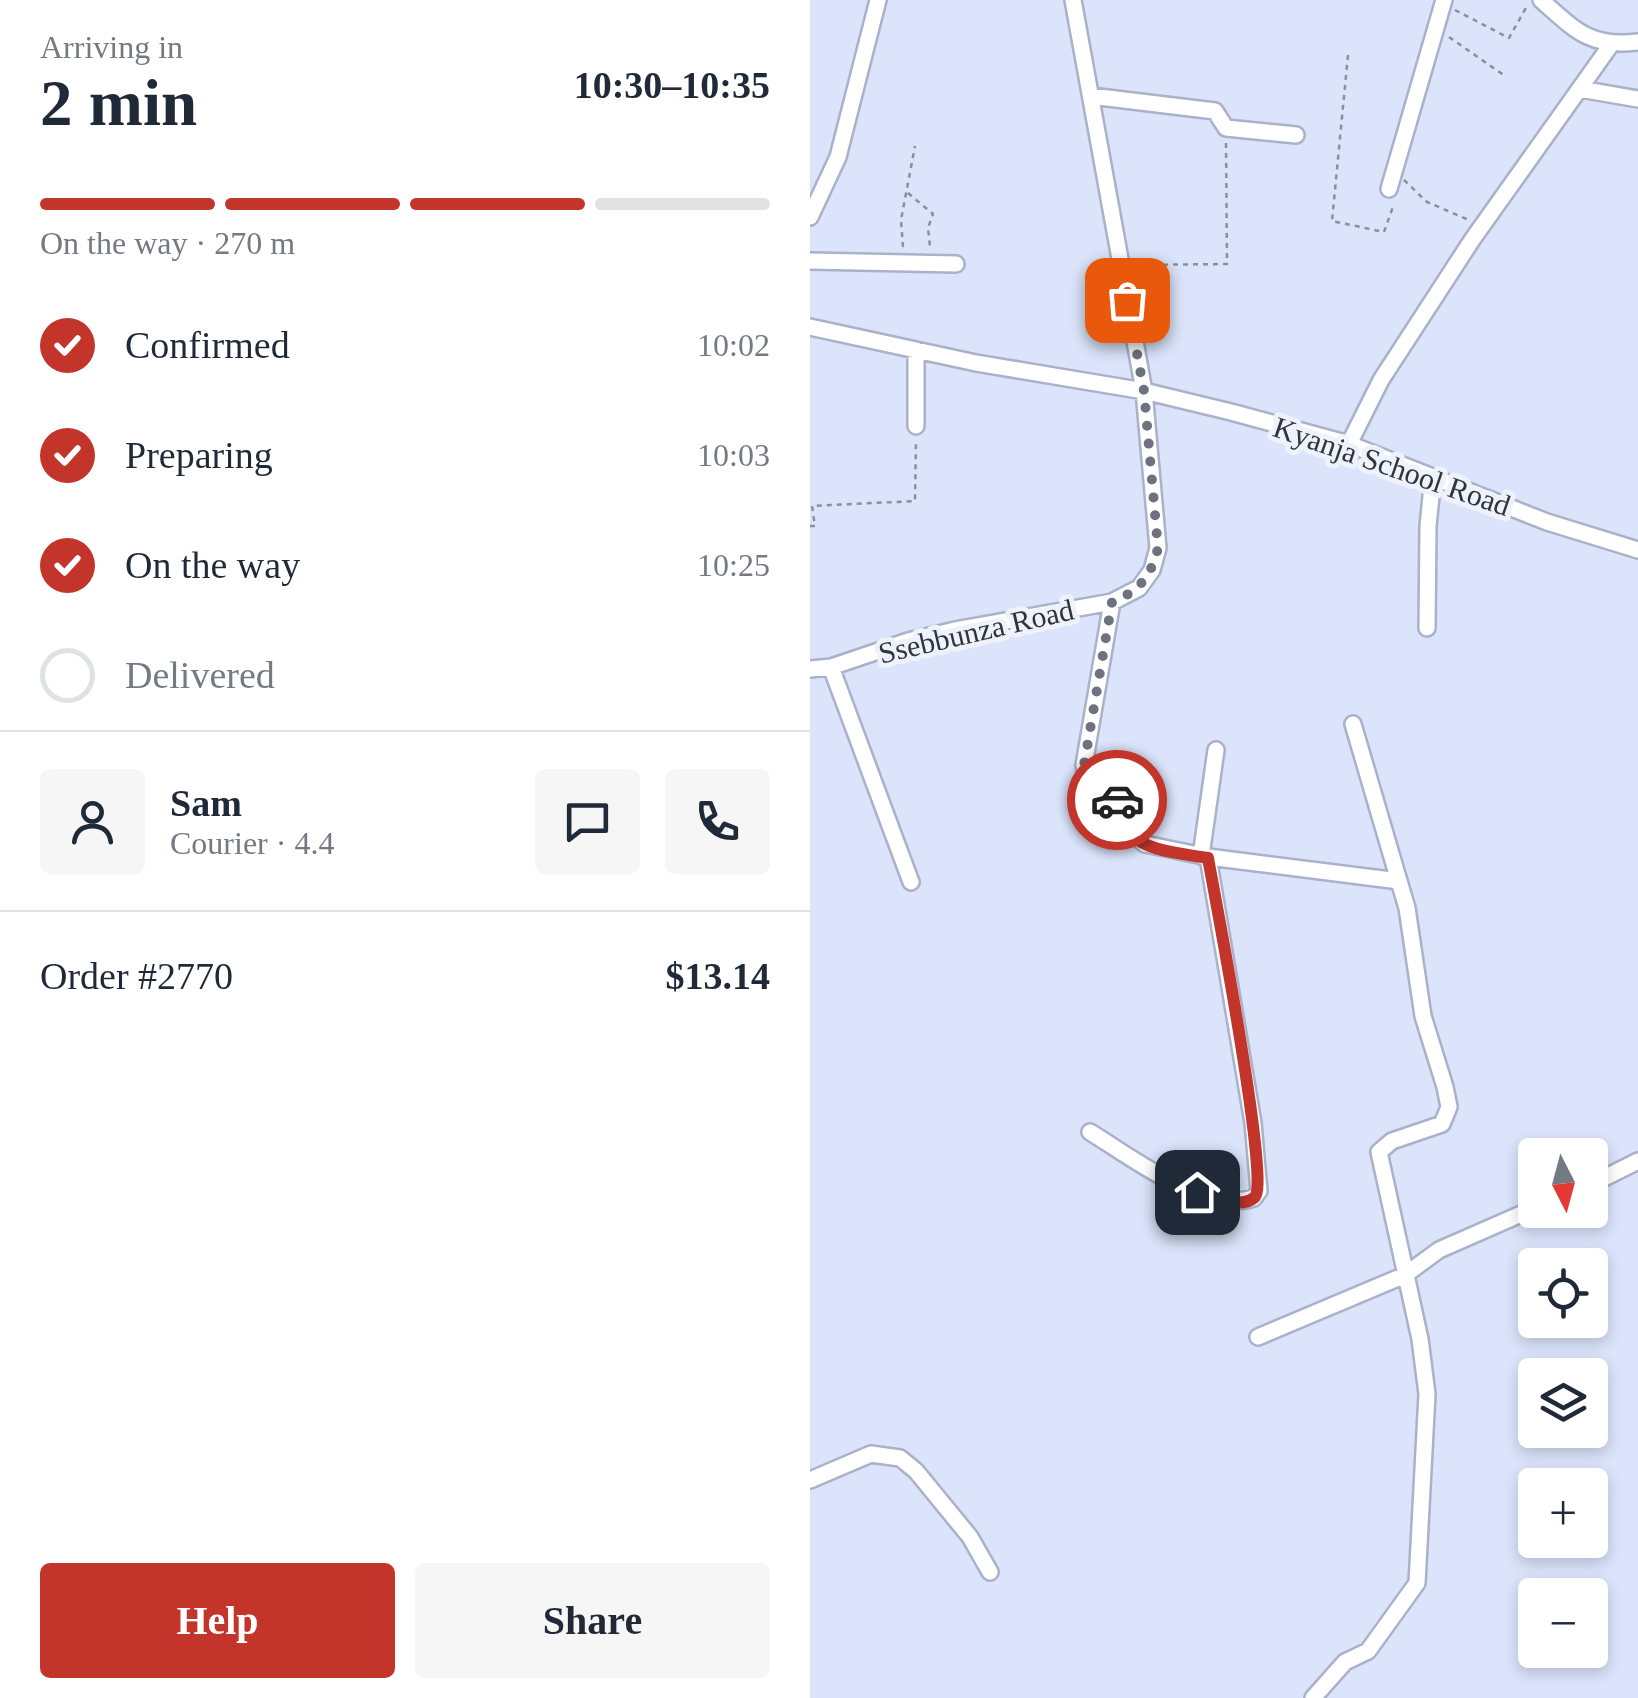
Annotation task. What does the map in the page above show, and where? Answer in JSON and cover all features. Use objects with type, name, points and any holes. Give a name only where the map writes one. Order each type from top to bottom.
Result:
[{"type":"street","points":[[810,217],[838,157],[878,0]]},
{"type":"street","name":"Ssebbunza Road","points":[[810,669],[831,667],[908,640],[1112,602],[1139,588],[1152,570],[1158,548],[1144,391],[1073,0]]},
{"type":"street","points":[[1395,191],[1444,0]]},
{"type":"street","points":[[1540,0],[1576,29],[1610,46],[1638,42]]},
{"type":"street","points":[[1349,444],[1381,380],[1482,226],[1610,46]]},
{"type":"street","points":[[1580,88],[1638,99]]},
{"type":"street","points":[[1091,96],[1215,110],[1226,128],[1296,135]]},
{"type":"street","points":[[810,261],[956,264]]},
{"type":"street","name":"Kyanja School Road","points":[[810,327],[1144,391],[1349,444],[1548,522],[1638,550]]},
{"type":"street","points":[[916,350],[916,426]]},
{"type":"street","points":[[1427,628],[1428,526],[1433,477]]},
{"type":"street","points":[[1112,602],[1084,773],[1095,786],[1118,801],[1134,837],[1145,844],[1204,857],[1399,881]]},
{"type":"street","points":[[831,667],[911,882]]},
{"type":"street","points":[[1313,1698],[1345,1662],[1368,1652],[1417,1583],[1427,1394],[1420,1339],[1380,1152],[1392,1141],[1435,1129],[1446,1118],[1449,1108],[1423,1016],[1407,908],[1353,724]]},
{"type":"street","points":[[1090,1132],[1171,1182],[1188,1188],[1239,1202],[1254,1198],[1258,1191],[1253,1124],[1204,857],[1216,750]]},
{"type":"street","points":[[1608,1176],[1638,1161]]},
{"type":"street","points":[[1258,1338],[1405,1275],[1439,1250],[1518,1215]]},
{"type":"street","points":[[810,1480],[871,1454],[900,1458],[916,1470],[970,1537],[990,1572]]},
{"type":"path","points":[[1450,22],[1453,8],[1510,38],[1530,0]]},
{"type":"path","points":[[1448,35],[1505,76]]},
{"type":"path","points":[[1348,55],[1332,220],[1384,232],[1401,177],[1427,202],[1482,226]]},
{"type":"path","points":[[1133,265],[1227,264],[1226,128]]},
{"type":"path","points":[[904,254],[901,220],[914,146]]},
{"type":"path","points":[[906,191],[933,214],[928,228],[931,254]]},
{"type":"path","points":[[810,526],[816,526],[812,506],[915,500],[916,426]]},
{"type":"way so far","points":[[1117,800],[1087,780],[1084,765],[1112,602],[1139,588],[1152,570],[1158,548],[1144,391],[1127,300]]},
{"type":"route","points":[[1117,800],[1134,837],[1145,844],[1208,858],[1259,1179],[1258,1191],[1247,1201],[1222,1200],[1197,1192]]}]
